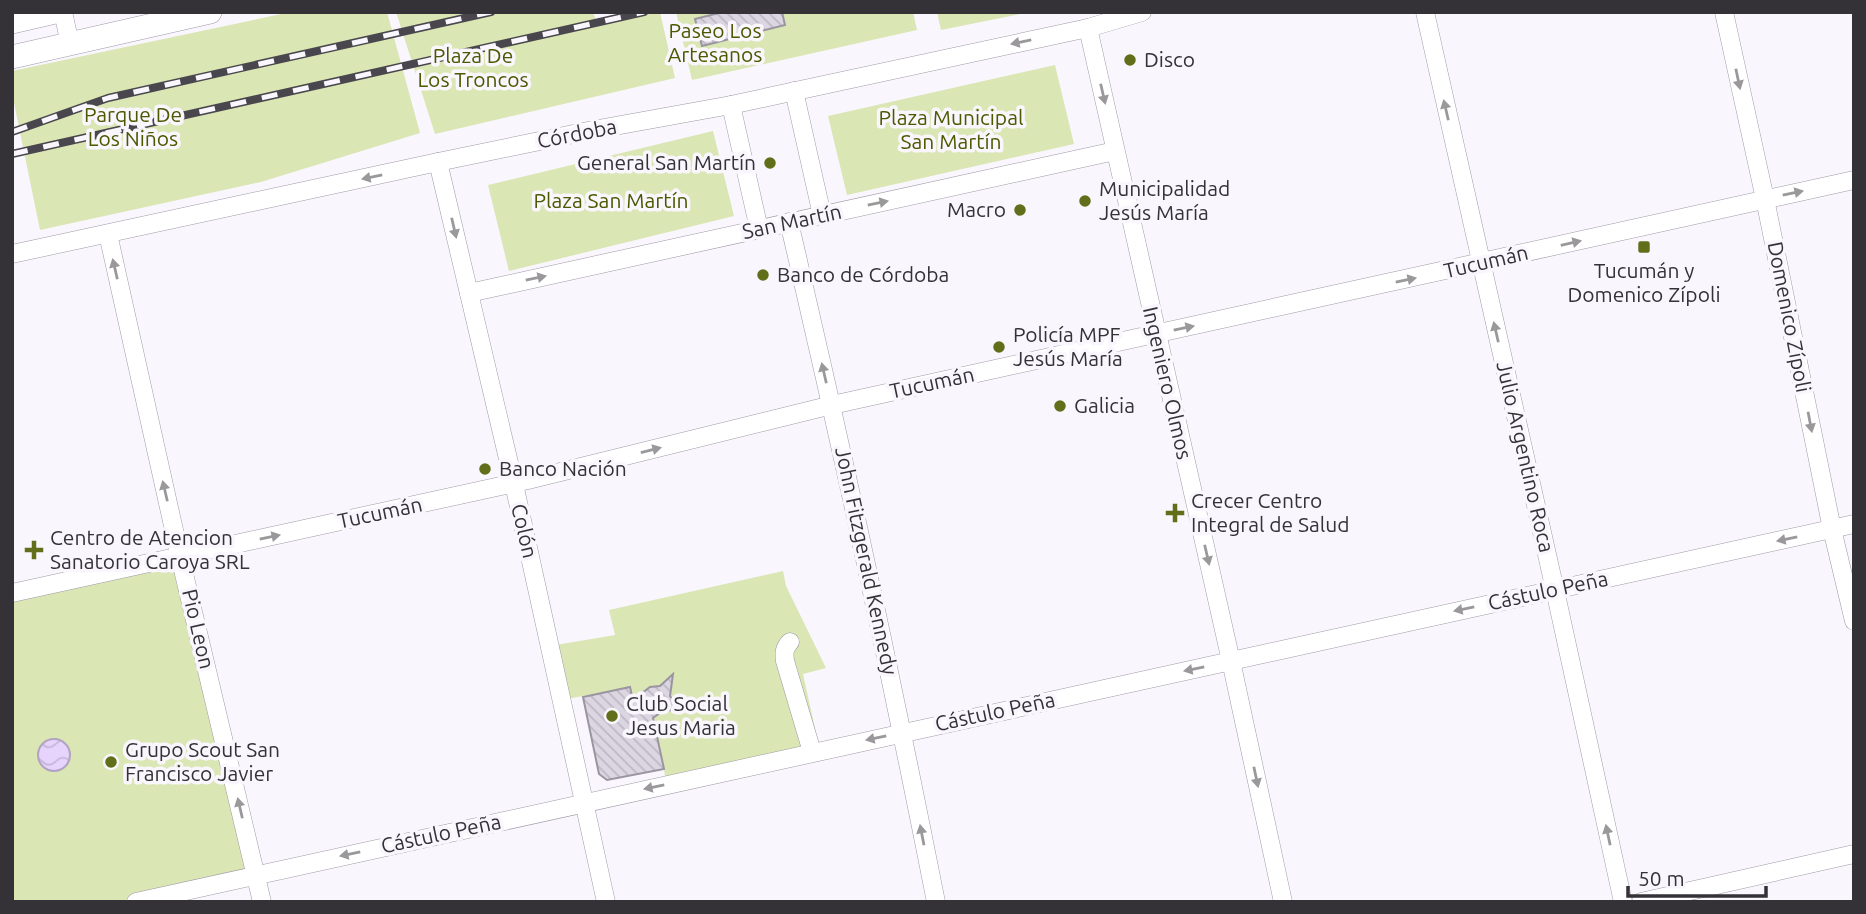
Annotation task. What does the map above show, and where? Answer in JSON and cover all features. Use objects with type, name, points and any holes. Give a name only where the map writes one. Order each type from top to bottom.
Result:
[{"type":"main road","points":[[12,22],[55,12]]},
{"type":"main road","points":[[12,57],[210,12]]},
{"type":"street","points":[[63,12],[70,44]]},
{"type":"street","name":"Córdoba","points":[[12,254],[438,162],[731,105],[1088,27],[1142,12]]},
{"type":"street","name":"Julio Argentino Roca","points":[[1424,12],[1623,902]]},
{"type":"street","name":"Domenico Zípoli","points":[[1724,12],[1832,529],[1854,621]]},
{"type":"street","name":"Ingeniero Olmos","points":[[1088,27],[1283,902]]},
{"type":"street","points":[[794,91],[822,215]]},
{"type":"street","points":[[731,105],[759,229]]},
{"type":"street","name":"San Martín","points":[[469,293],[1115,151]]},
{"type":"street","name":"Colón","points":[[438,162],[514,484],[606,902]]},
{"type":"street","name":"Tucumán","points":[[12,593],[514,484],[832,405],[1854,180]]},
{"type":"street","name":"John Fitzgerald Kennedy","points":[[789,222],[832,405],[936,902]]},
{"type":"street","name":"Pio Leon","points":[[107,234],[261,902]]},
{"type":"street","name":"Cástulo Peña","points":[[135,902],[1854,524]]},
{"type":"street","points":[[790,642],[784,653],[785,661],[811,752]]},
{"type":"street","points":[[1641,902],[1854,855]]},
{"type":"green space","name":"Parque De Los Niños","points":[[291,12],[387,12],[420,133],[261,182],[40,230],[12,93],[12,71]]},
{"type":"green space","name":"Plaza De Los Troncos","points":[[396,12],[593,12],[597,23],[660,12],[675,78],[435,134]]},
{"type":"green space","name":"Paseo Los Artesanos","points":[[676,12],[913,12],[917,30],[692,80]]},
{"type":"green space","points":[[937,12],[1030,12],[941,30]]},
{"type":"green space","name":"Plaza Municipal San Martín","points":[[1055,65],[1074,144],[847,195],[828,116]]},
{"type":"green space","name":"Plaza San Martín","points":[[713,131],[734,216],[509,271],[488,185]]},
{"type":"green space","points":[[180,557],[256,874],[136,902],[12,902],[12,593]]},
{"type":"green space","points":[[783,571],[786,586],[826,668],[803,674],[820,751],[666,785],[664,769],[641,739],[630,687],[562,700],[550,646],[615,635],[609,610]]},
{"type":"water","points":[[54,739],[65,744],[70,755],[65,766],[54,771],[43,766],[38,755],[43,744]]},
{"type":"building","points":[[723,12],[782,12],[785,25],[702,46],[695,19]]},
{"type":"building","name":"Club Social Jesus Maria","points":[[673,674],[670,696],[681,711],[664,710],[653,718],[664,769],[607,780],[599,774],[583,697],[630,687],[633,700],[650,687],[660,686]]},
{"type":"railway","points":[[12,132],[108,98],[491,12]]},
{"type":"railway","points":[[12,154],[644,12]]},
{"type":"place","name":"Disco","points":[[1130,60]]},
{"type":"place","name":"General San Martín","points":[[770,163]]},
{"type":"place","name":"Municipalidad Jesús María","points":[[1085,201]]},
{"type":"place","name":"Macro","points":[[1020,210]]},
{"type":"place","name":"Tucumán y Domenico Zípoli","points":[[1644,247]]},
{"type":"place","name":"Banco de Córdoba","points":[[763,275]]},
{"type":"place","name":"Policía MPF Jesús María","points":[[999,347]]},
{"type":"place","name":"Galicia","points":[[1060,406]]},
{"type":"place","name":"Banco Nación","points":[[485,469]]},
{"type":"place","name":"Crecer Centro Integral de Salud","points":[[1175,513]]},
{"type":"place","name":"Centro de Atencion Sanatorio Caroya SRL","points":[[34,550]]},
{"type":"place","name":"Club Social Jesus Maria","points":[[612,716]]},
{"type":"place","name":"Grupo Scout San Francisco Javier","points":[[111,762]]}]
